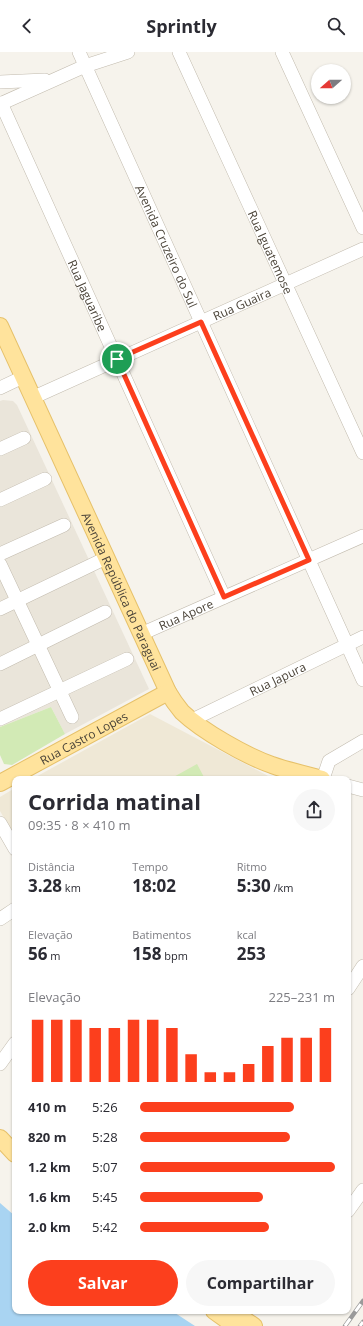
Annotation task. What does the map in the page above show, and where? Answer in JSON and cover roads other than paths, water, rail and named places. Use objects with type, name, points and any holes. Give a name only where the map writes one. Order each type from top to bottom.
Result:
[{"type":"main road","name":"Avenida República do Paraguai","points":[[0,326],[168,692],[182,712],[232,746],[271,765],[312,776]]},
{"type":"main road","name":"Rua Castro Lopes","points":[[0,782],[168,692]]},
{"type":"main road","points":[[0,1138],[12,1151]]},
{"type":"main road","points":[[218,1314],[235,1326]]},
{"type":"main road","points":[[236,1314],[254,1326]]},
{"type":"street","name":"Avenida Cruzeiro do Sul","points":[[79,52],[363,680]]},
{"type":"street","points":[[1,104],[85,66],[128,52]]},
{"type":"street","name":"Rua Iguatemose","points":[[179,52],[363,453]]},
{"type":"street","points":[[282,52],[363,228]]},
{"type":"street","points":[[0,82],[53,80]]},
{"type":"street","name":"Rua Jaguaribe","points":[[1,104],[224,597]]},
{"type":"street","name":"Rua Guaira","points":[[32,398],[363,249]]},
{"type":"street","points":[[0,388],[23,377]]},
{"type":"street","points":[[0,449],[24,438]]},
{"type":"street","points":[[0,500],[45,479]]},
{"type":"street","points":[[0,554],[64,525]]},
{"type":"street","name":"Rua Apore","points":[[141,634],[363,536]]},
{"type":"street","points":[[0,609],[106,558]]},
{"type":"street","points":[[0,564],[72,717]]},
{"type":"street","points":[[0,664],[105,612]]},
{"type":"street","name":"Rua Japura","points":[[192,720],[363,637]]},
{"type":"street","points":[[0,719],[127,659]]},
{"type":"street","points":[[324,776],[329,761],[363,742]]},
{"type":"street","points":[[351,787],[363,790]]},
{"type":"street","points":[[0,823],[12,844]]},
{"type":"street","points":[[0,919],[12,911]]},
{"type":"street","points":[[351,984],[363,966]]},
{"type":"street","points":[[0,1064],[12,1047]]},
{"type":"street","points":[[351,1202],[363,1190]]},
{"type":"water","points":[[0,1203],[12,1213],[12,1314],[177,1314],[195,1326],[0,1326]]},
{"type":"railway","points":[[345,1326],[363,1301]]},
{"type":"railway","points":[[360,1326],[363,1322]]}]
